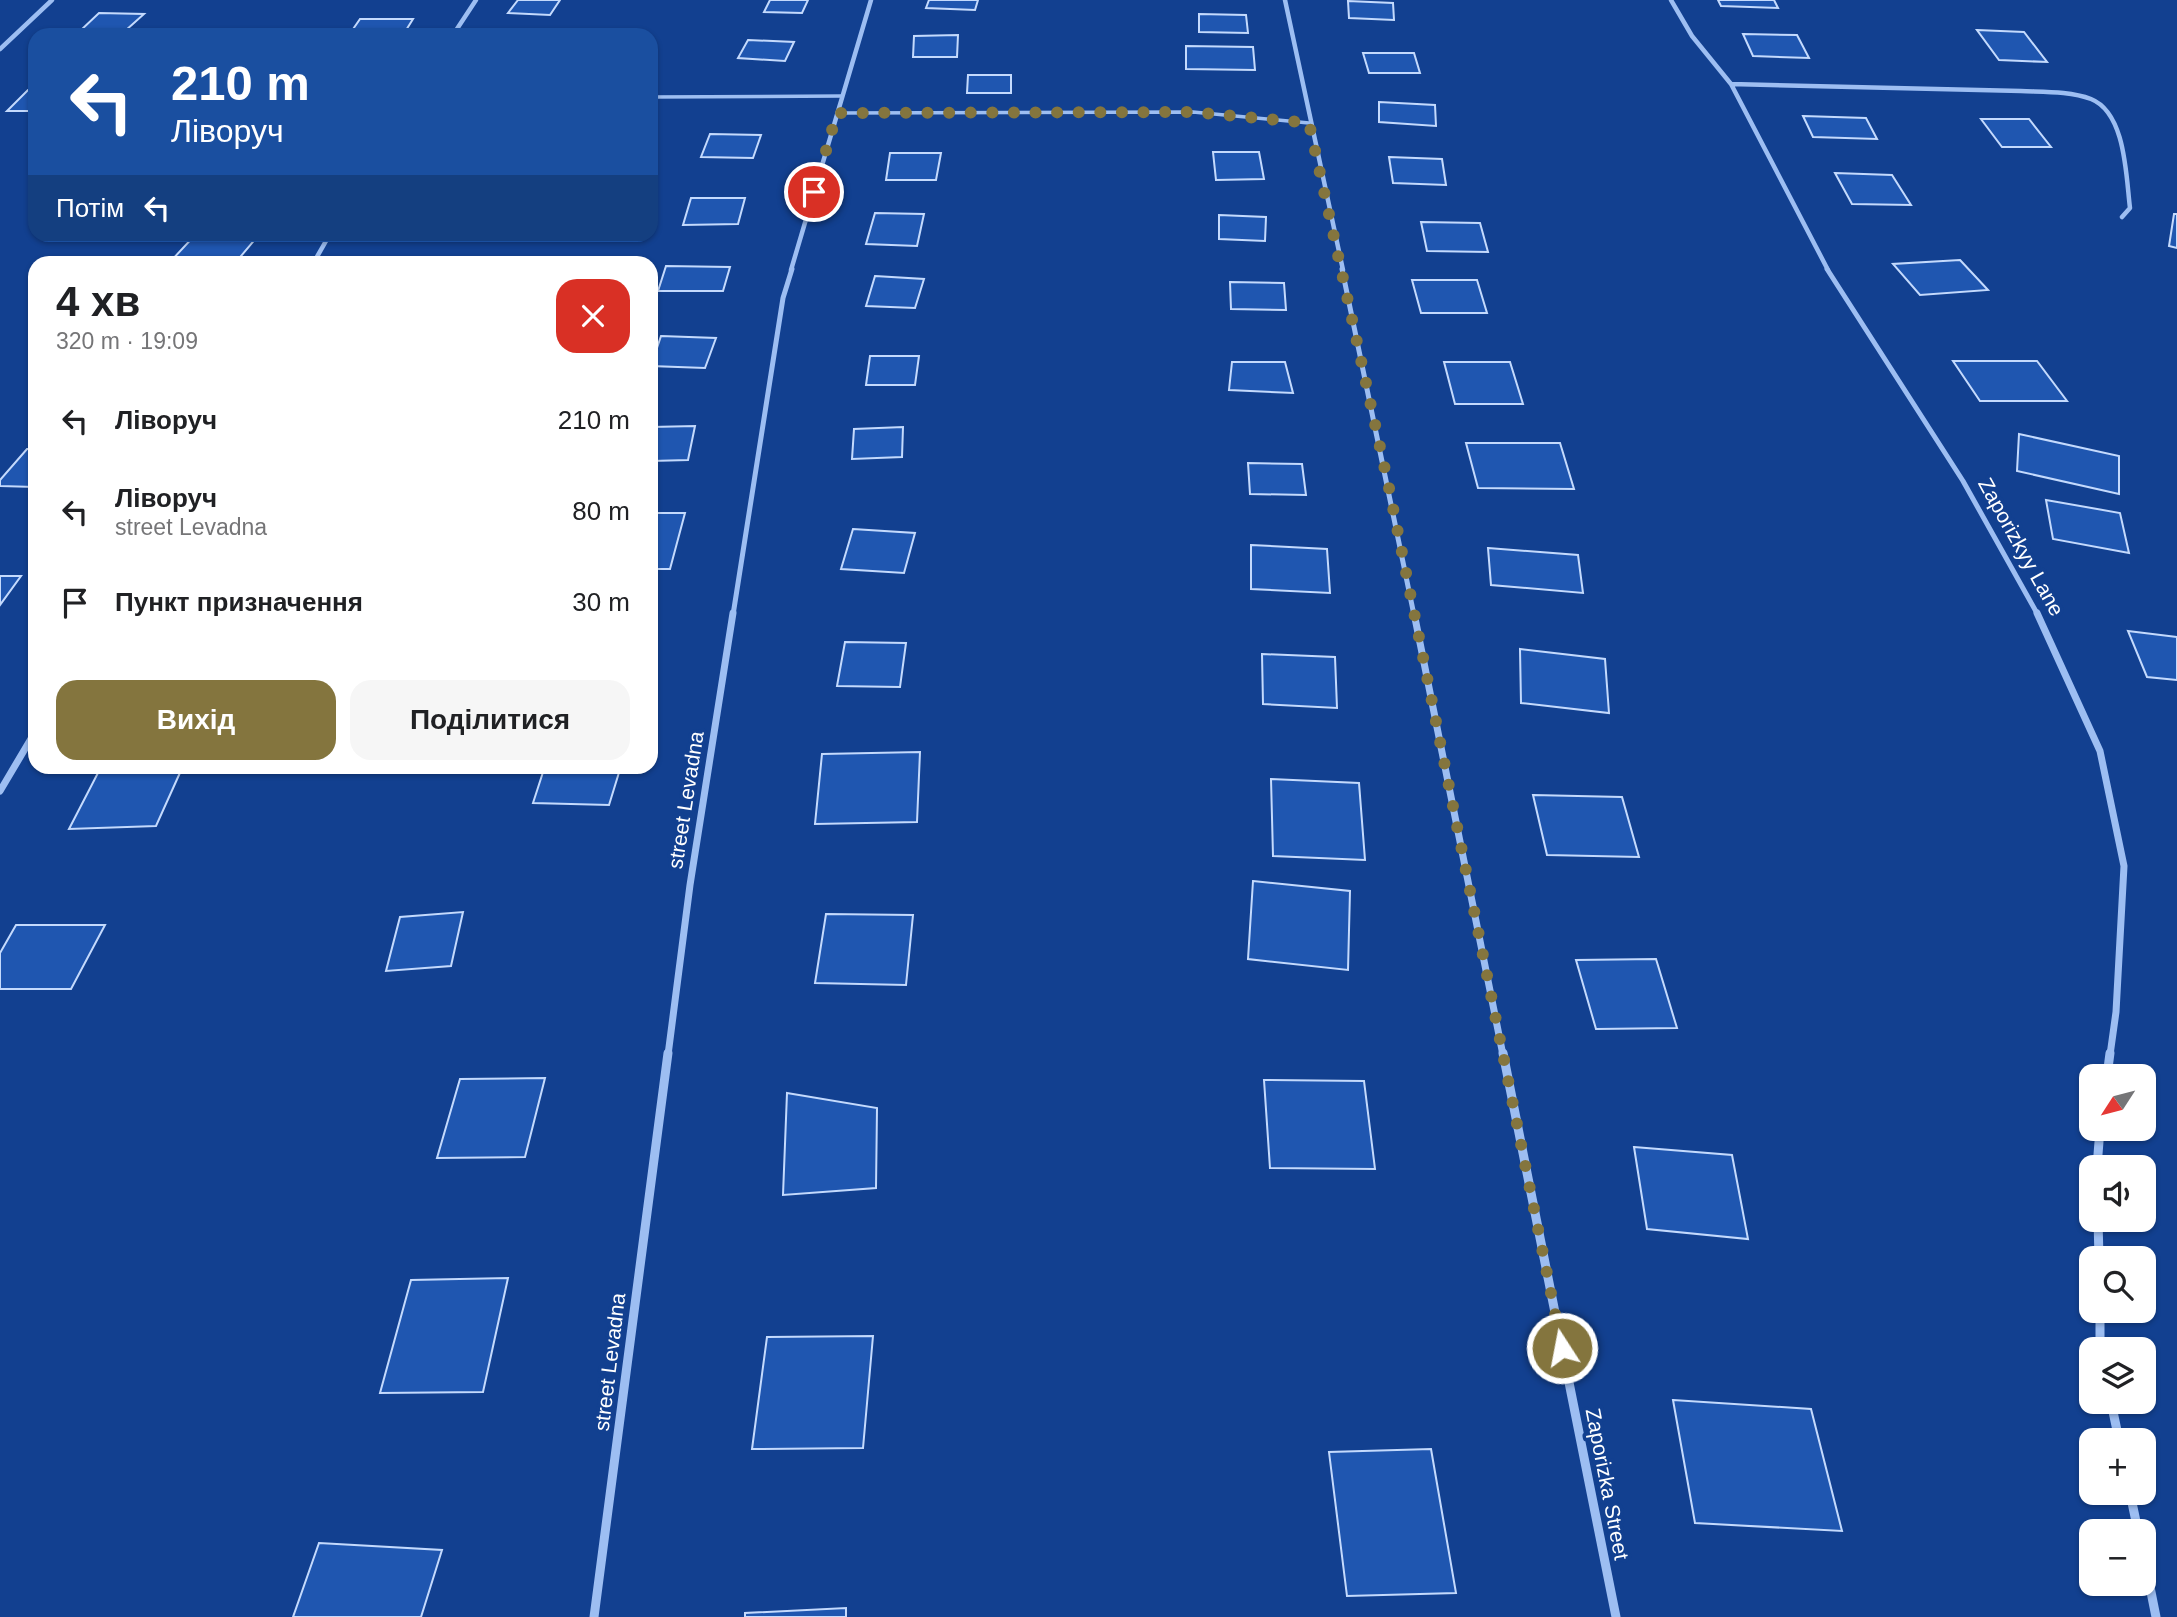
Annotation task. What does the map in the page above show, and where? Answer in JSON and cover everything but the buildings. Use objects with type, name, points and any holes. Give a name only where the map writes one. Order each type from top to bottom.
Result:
[{"type":"street","points":[[0,49],[52,0]]},
{"type":"street","points":[[458,28],[476,0]]},
{"type":"street","name":"street Levadna","points":[[594,1617],[690,885],[783,298],[871,0]]},
{"type":"street","name":"Zaporizka Street","points":[[1285,0],[1309,123],[1389,488],[1616,1617]]},
{"type":"street","name":"Zaporizkyy Lane","points":[[1671,0],[1692,36],[1731,84],[1825,265],[1963,481],[2031,603],[2100,751],[2124,866],[2116,1012],[2109,1064]]},
{"type":"street","points":[[1731,84],[1817,84],[2012,91],[2069,94],[2098,102],[2110,117],[2125,154],[2130,208],[2122,217]]},
{"type":"street","points":[[0,792],[28,744]]},
{"type":"street","points":[[2152,1596],[2156,1617]]},
{"type":"lane","points":[[658,97],[842,96]]},
{"type":"lane","points":[[837,113],[1193,112],[1309,123]]},
{"type":"route","points":[[814,192],[837,113],[1193,112],[1309,123],[1389,488],[1562,1348]]}]
